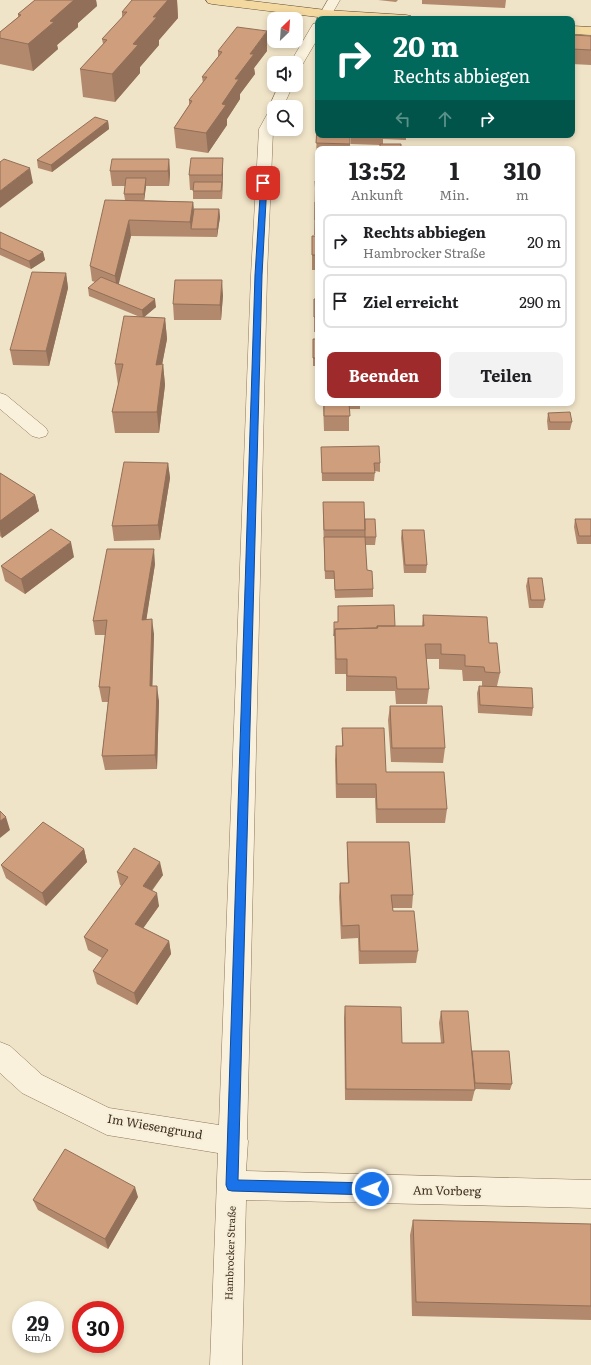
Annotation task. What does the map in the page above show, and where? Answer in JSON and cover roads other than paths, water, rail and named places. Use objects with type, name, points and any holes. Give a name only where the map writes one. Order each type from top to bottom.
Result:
[{"type":"main road","points":[[212,0],[324,16]]},
{"type":"main road","points":[[575,30],[591,31]]},
{"type":"street","points":[[324,16],[334,0]]},
{"type":"street","points":[[301,56],[315,32]]},
{"type":"street","name":"Hambrocker Straße","points":[[226,1365],[234,1141],[259,275],[267,127]]},
{"type":"street","points":[[0,399],[39,432]]},
{"type":"street","name":"Im Wiesengrund","points":[[0,1055],[32,1084],[107,1121],[234,1141]]},
{"type":"street","name":"Am Vorberg","points":[[232,1185],[591,1194]]}]
